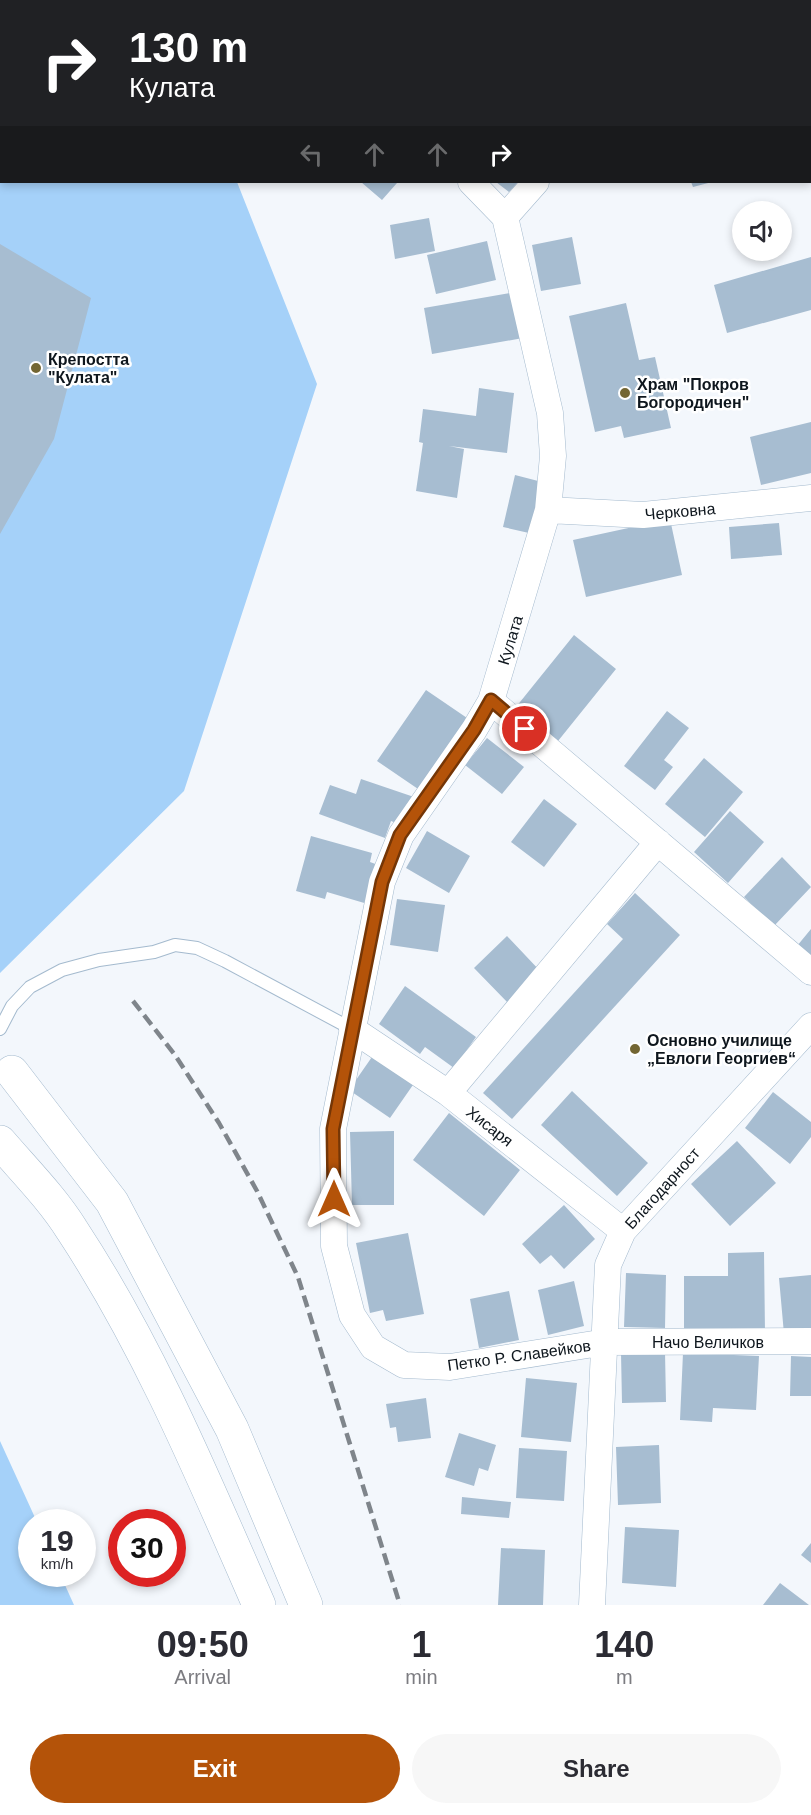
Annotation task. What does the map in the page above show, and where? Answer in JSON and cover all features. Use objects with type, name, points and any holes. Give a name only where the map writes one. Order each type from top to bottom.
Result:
[{"type":"main road","points":[[12,1072],[117,1212],[232,1429],[306,1605]]},
{"type":"main road","points":[[0,1142],[72,1228],[130,1329],[190,1447],[259,1605]]},
{"type":"street","points":[[472,183],[505,217],[535,183]]},
{"type":"street","name":"Кулата","points":[[491,700],[548,510],[553,456],[550,413],[505,217]]},
{"type":"street","name":"Черковна","points":[[548,510],[644,515],[811,498]]},
{"type":"street","points":[[491,700],[811,972]]},
{"type":"street","name":"Петко Р. Славейков","points":[[491,700],[474,730],[400,835],[382,882],[333,1129],[334,1246],[352,1315],[373,1347],[404,1365],[450,1367],[606,1342]]},
{"type":"street","points":[[448,1093],[658,842]]},
{"type":"street","name":"Благодарност","points":[[592,1605],[608,1265],[622,1231],[811,1026]]},
{"type":"street","name":"Хисаря","points":[[352,1029],[448,1093],[622,1231]]},
{"type":"street","name":"Начо Величков","points":[[606,1342],[811,1341]]},
{"type":"lane","points":[[0,1029],[12,1006],[30,987],[62,970],[99,960],[154,952],[175,945],[197,948],[225,961],[352,1029]]},
{"type":"shaded area","points":[[0,183],[237,183],[317,384],[184,791],[0,973]]},
{"type":"shaded area","points":[[0,1441],[31,1509],[18,1509],[18,1587],[66,1587],[74,1605],[0,1605]]},
{"type":"building","points":[[362,183],[397,183],[382,200]]},
{"type":"building","points":[[497,183],[517,183],[509,192]]},
{"type":"building","points":[[691,183],[708,183],[693,187]]},
{"type":"building","points":[[429,218],[435,251],[395,259],[390,225]]},
{"type":"building","points":[[572,237],[581,284],[541,291],[532,245]]},
{"type":"building","points":[[487,241],[496,280],[436,294],[427,255]]},
{"type":"building","name":"Крепостта \"Кулата\"","points":[[0,244],[91,298],[54,439],[0,534]]},
{"type":"building","points":[[811,257],[811,310],[727,333],[714,285]]},
{"type":"building","points":[[515,292],[523,338],[432,354],[424,308]]},
{"type":"building","name":"Храм \"Покров Богородичен\"","points":[[626,303],[639,360],[655,357],[671,428],[624,438],[621,426],[595,432],[569,316]]},
{"type":"building","points":[[479,388],[514,393],[507,453],[449,446],[464,449],[457,498],[416,491],[423,443],[419,442],[423,409],[476,416]]},
{"type":"building","points":[[811,422],[811,473],[761,485],[750,437]]},
{"type":"building","points":[[515,475],[542,482],[529,533],[503,527]]},
{"type":"building","points":[[670,519],[682,575],[586,597],[573,540]]},
{"type":"building","points":[[779,523],[782,555],[731,559],[729,527]]},
{"type":"building","points":[[574,635],[616,669],[558,741],[516,707]]},
{"type":"building","points":[[426,690],[470,720],[421,791],[377,761]]},
{"type":"building","points":[[667,711],[689,728],[664,760],[673,767],[655,790],[624,766]]},
{"type":"building","points":[[487,738],[524,767],[502,794],[465,765]]},
{"type":"building","points":[[704,758],[743,792],[705,837],[665,804]]},
{"type":"building","points":[[361,779],[414,797],[404,826],[391,821],[385,838],[319,814],[330,785],[356,794]]},
{"type":"building","points":[[544,799],[577,824],[544,867],[511,842]]},
{"type":"building","points":[[730,811],[764,842],[728,883],[694,852]]},
{"type":"building","points":[[427,831],[470,856],[449,893],[406,868]]},
{"type":"building","points":[[311,836],[372,853],[370,862],[381,866],[371,905],[327,892],[325,899],[296,891]]},
{"type":"building","points":[[782,857],[811,887],[774,926],[744,897]]},
{"type":"building","points":[[635,893],[680,935],[512,1119],[483,1093],[623,939],[607,924]]},
{"type":"building","points":[[397,899],[445,905],[438,952],[390,945]]},
{"type":"building","points":[[811,929],[811,959],[797,946]]},
{"type":"building","points":[[507,936],[542,973],[509,1004],[474,968]]},
{"type":"building","points":[[405,986],[476,1037],[454,1068],[425,1047],[420,1054],[379,1024]]},
{"type":"building","points":[[374,1054],[415,1082],[390,1118],[349,1090]]},
{"type":"building","points":[[572,1091],[648,1163],[617,1196],[541,1125]]},
{"type":"building","points":[[773,1092],[811,1122],[811,1137],[790,1164],[745,1128]]},
{"type":"building","points":[[449,1113],[520,1170],[484,1216],[413,1160]]},
{"type":"building","points":[[394,1131],[394,1205],[352,1205],[350,1132]]},
{"type":"building","points":[[737,1141],[776,1183],[730,1226],[691,1184]]},
{"type":"building","points":[[564,1205],[595,1239],[564,1269],[551,1255],[540,1264],[522,1244]]},
{"type":"building","points":[[408,1233],[424,1314],[386,1321],[383,1310],[370,1313],[356,1243]]},
{"type":"building","points":[[764,1252],[765,1332],[684,1329],[684,1276],[728,1276],[728,1253]]},
{"type":"building","points":[[626,1273],[666,1275],[665,1328],[624,1327]]},
{"type":"building","points":[[811,1275],[811,1332],[784,1334],[779,1278]]},
{"type":"building","points":[[574,1281],[584,1326],[548,1335],[538,1290]]},
{"type":"building","points":[[509,1291],[519,1340],[479,1348],[470,1299]]},
{"type":"building","points":[[665,1352],[666,1402],[622,1403],[621,1353]]},
{"type":"building","points":[[683,1353],[759,1356],[756,1410],[713,1408],[712,1422],[680,1420]]},
{"type":"building","points":[[791,1356],[811,1357],[811,1396],[790,1396]]},
{"type":"building","points":[[526,1378],[577,1383],[571,1442],[521,1437]]},
{"type":"building","points":[[426,1398],[431,1438],[398,1442],[396,1427],[390,1428],[386,1404]]},
{"type":"building","points":[[459,1433],[496,1445],[488,1471],[479,1468],[474,1486],[445,1477]]},
{"type":"building","points":[[659,1445],[661,1503],[618,1505],[616,1447]]},
{"type":"building","points":[[519,1448],[567,1451],[564,1501],[516,1498]]},
{"type":"building","points":[[462,1497],[511,1502],[509,1518],[461,1514]]},
{"type":"building","points":[[625,1527],[679,1530],[676,1587],[622,1583]]},
{"type":"building","points":[[811,1543],[811,1563],[801,1555]]},
{"type":"building","points":[[501,1548],[545,1550],[543,1605],[498,1605]]},
{"type":"building","points":[[780,1583],[809,1605],[763,1605]]},
{"type":"railway","points":[[133,1001],[175,1055],[219,1123],[257,1191],[298,1277],[400,1605]]},
{"type":"place","name":"Крепостта \"Кулата\"","points":[[36,368]]},
{"type":"place","name":"Храм \"Покров Богородичен\"","points":[[625,393]]},
{"type":"place","name":"Основно училище „Евлоги Георгиев“","points":[[635,1049]]},
{"type":"route","points":[[334,1199],[333,1129],[382,882],[400,835],[474,730],[491,700],[525,729]]}]
